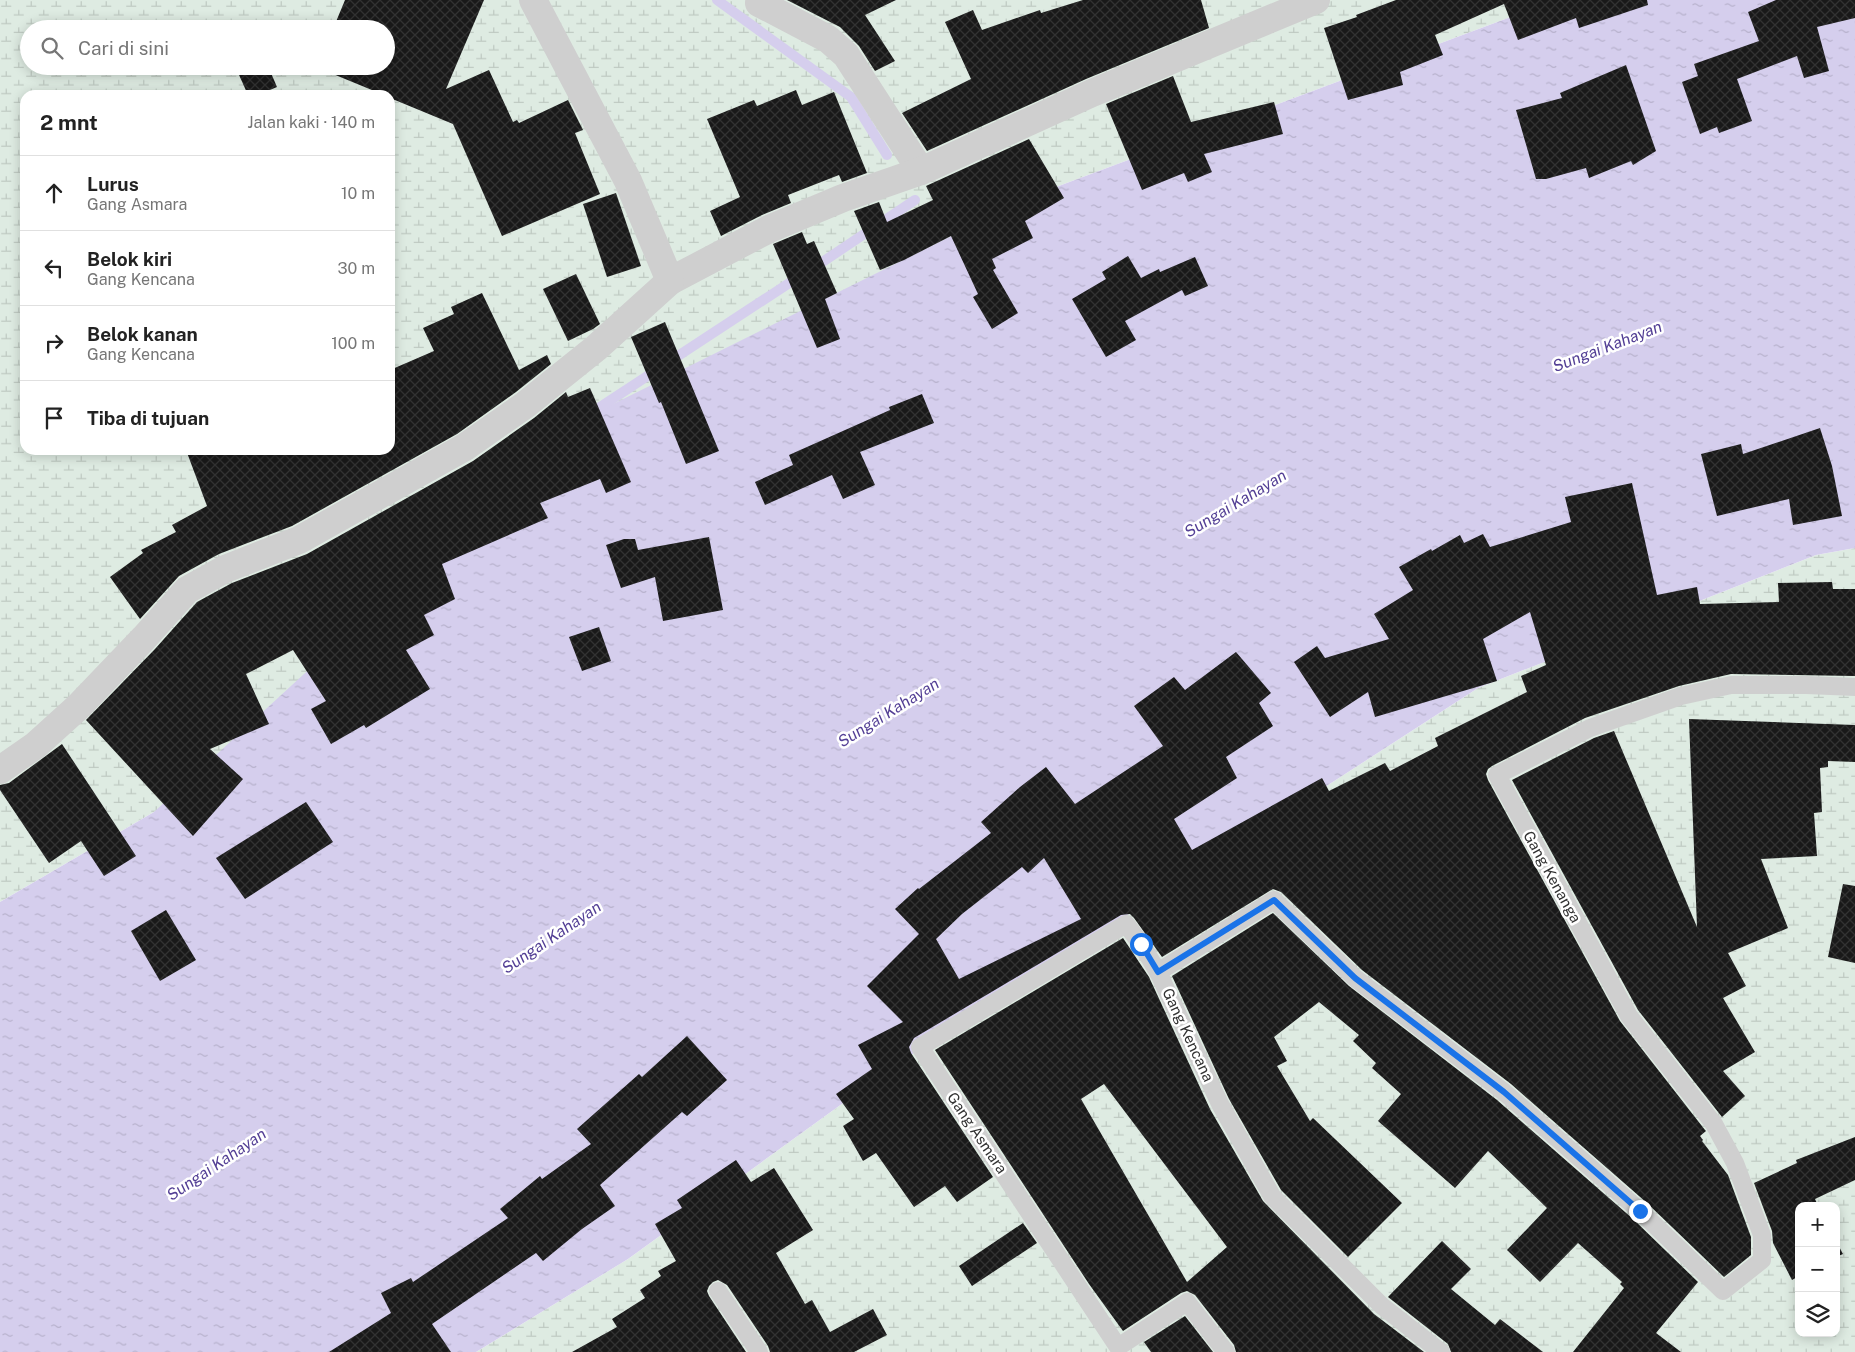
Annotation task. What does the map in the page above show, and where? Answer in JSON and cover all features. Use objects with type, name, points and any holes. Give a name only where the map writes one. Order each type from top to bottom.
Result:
[{"type":"street","points":[[533,0],[628,181],[670,280]]},
{"type":"street","points":[[0,770],[36,745],[78,707],[187,590],[225,569],[299,540],[464,448],[539,394],[596,348],[670,280],[769,229],[843,198],[921,171],[1092,93],[1316,0]]},
{"type":"street","points":[[759,3],[828,39],[846,55],[921,171]]},
{"type":"lane","name":"Gang Kenanga","points":[[1723,1291],[1762,1260],[1762,1235],[1735,1163],[1714,1124],[1629,1016],[1496,775],[1590,728],[1681,696],[1731,685],[1855,687]]},
{"type":"lane","name":"Gang Kencana","points":[[1441,1352],[1382,1306],[1272,1196],[1220,1104],[1158,972],[1274,900],[1355,978],[1504,1092],[1640,1211],[1723,1291]]},
{"type":"lane","name":"Gang Asmara","points":[[1158,972],[1126,924],[920,1047],[1118,1347],[1187,1302],[1226,1352]]},
{"type":"lane","points":[[718,1291],[759,1352]]},
{"type":"green space","points":[[0,0],[1556,0],[1032,196],[154,812],[0,902]]},
{"type":"green space","points":[[1855,548],[1855,1352],[476,1352],[628,1259],[897,1064],[1478,688],[1816,555]]},
{"type":"water","name":"Sungai Kahayan","points":[[1556,0],[1855,0],[1855,548],[1816,555],[1478,688],[897,1064],[628,1259],[476,1352],[0,1352],[0,902],[154,812],[579,421],[1032,196]]},
{"type":"building","points":[[345,0],[484,0],[446,89],[489,70],[513,122],[517,120],[519,123],[568,100],[583,130],[575,133],[600,194],[502,236],[453,124],[395,100],[395,90],[372,90],[335,75],[395,75],[395,20],[337,20]]},
{"type":"building","points":[[787,0],[896,0],[865,15],[895,61],[875,71],[859,46],[840,27]]},
{"type":"building","points":[[1083,0],[1201,0],[1209,28],[1086,79],[927,151],[902,113],[971,79],[945,22],[973,10],[982,30],[1040,10],[1041,13]]},
{"type":"building","points":[[1396,0],[1647,0],[1648,5],[1579,28],[1576,18],[1518,40],[1504,4],[1435,35],[1443,55],[1400,72],[1403,85],[1348,100],[1324,28],[1357,17],[1356,15]]},
{"type":"building","points":[[1776,0],[1855,0],[1855,18],[1817,27],[1829,71],[1804,78],[1797,56],[1737,79],[1752,121],[1719,133],[1717,127],[1700,134],[1682,82],[1698,76],[1694,64],[1759,41],[1748,12]]},
{"type":"building","points":[[1626,65],[1656,151],[1633,165],[1631,161],[1589,178],[1586,168],[1546,179],[1536,179],[1516,110],[1562,98],[1560,93]]},
{"type":"building","points":[[239,75],[272,75],[277,87],[270,90],[246,90]]},
{"type":"building","points":[[1173,76],[1191,122],[1274,102],[1283,134],[1204,154],[1212,172],[1188,182],[1184,173],[1142,190],[1106,104]]},
{"type":"building","points":[[796,90],[802,105],[834,92],[867,173],[842,182],[839,175],[788,195],[791,203],[762,215],[721,236],[710,211],[740,197],[707,119],[754,100],[757,106]]},
{"type":"building","points":[[1029,139],[1064,198],[1025,221],[1033,238],[992,259],[996,268],[993,270],[1018,313],[992,329],[973,297],[978,294],[951,236],[880,270],[854,211],[879,202],[887,222],[933,200],[926,186]]},
{"type":"building","points":[[616,193],[641,266],[607,277],[583,204]]},
{"type":"building","points":[[802,232],[807,244],[814,241],[837,293],[825,299],[840,339],[817,348],[773,244]]},
{"type":"building","points":[[1128,256],[1141,278],[1159,269],[1160,272],[1195,257],[1208,286],[1185,296],[1182,290],[1125,321],[1136,340],[1106,357],[1072,299],[1106,279],[1102,272]]},
{"type":"building","points":[[576,274],[600,324],[568,341],[543,289]]},
{"type":"building","points":[[482,293],[519,370],[547,355],[551,364],[516,392],[457,434],[292,526],[219,554],[179,576],[140,619],[110,577],[143,553],[141,550],[176,532],[172,525],[207,506],[188,455],[395,455],[395,368],[434,351],[423,328],[454,314],[451,307]]},
{"type":"building","points":[[665,322],[719,451],[686,464],[661,402],[659,403],[631,337]]},
{"type":"building","points":[[590,388],[631,482],[606,493],[600,479],[540,503],[548,518],[442,564],[455,599],[424,615],[434,635],[406,650],[430,689],[366,728],[364,725],[331,744],[311,709],[326,701],[293,650],[246,674],[269,724],[210,749],[243,779],[193,836],[86,720],[155,649],[197,602],[232,583],[307,554],[473,461],[534,418],[566,392],[568,397]]},
{"type":"building","points":[[922,394],[934,423],[860,452],[875,485],[843,499],[832,475],[765,505],[755,482],[793,465],[789,455],[890,410],[889,407]]},
{"type":"building","points":[[1820,428],[1832,466],[1842,516],[1793,525],[1789,499],[1717,516],[1701,454],[1741,444],[1743,454]]},
{"type":"building","points":[[1632,483],[1657,595],[1697,587],[1700,604],[1779,602],[1778,583],[1832,582],[1833,589],[1855,589],[1855,676],[1731,674],[1679,686],[1585,718],[1492,766],[1486,774],[1620,1021],[1706,1131],[1700,1136],[1728,1175],[1751,1237],[1751,1255],[1724,1277],[1647,1203],[1511,1084],[1362,970],[1281,892],[1273,889],[1162,957],[1134,918],[1130,914],[1121,915],[914,1038],[909,1047],[911,1053],[993,1177],[957,1202],[945,1186],[914,1207],[876,1153],[863,1161],[843,1126],[854,1119],[836,1094],[872,1069],[858,1045],[903,1022],[867,986],[919,934],[895,909],[918,888],[991,833],[981,822],[1020,787],[1046,767],[1075,804],[1163,746],[1134,706],[1174,677],[1185,690],[1236,652],[1271,693],[1259,703],[1273,726],[1226,757],[1237,778],[1174,819],[1192,850],[1322,778],[1329,791],[1385,763],[1390,771],[1438,746],[1435,738],[1527,692],[1521,676],[1546,665],[1530,612],[1483,639],[1497,681],[1375,717],[1368,692],[1330,717],[1294,662],[1317,646],[1325,658],[1389,639],[1374,614],[1413,590],[1399,567],[1460,535],[1464,543],[1483,534],[1490,547],[1571,522],[1565,497]],"holes":[[[1044,858],[1081,919],[959,979],[936,939],[962,914],[1022,867],[1028,873]]]},
{"type":"building","points":[[709,537],[723,610],[663,621],[655,577],[621,588],[606,545],[624,539],[635,539],[638,550]]},
{"type":"building","points":[[599,627],[611,661],[582,671],[569,637]]},
{"type":"building","points":[[1689,719],[1855,725],[1855,762],[1828,761],[1828,767],[1820,768],[1822,812],[1814,813],[1817,856],[1761,859],[1788,928],[1728,953],[1746,986],[1723,998],[1755,1052],[1723,1071],[1745,1096],[1722,1117],[1638,1010],[1512,780],[1594,738],[1614,731],[1697,927]]},
{"type":"building","points":[[62,744],[136,856],[104,876],[81,841],[49,863],[0,790],[0,785],[9,783]]},
{"type":"building","points":[[306,802],[333,842],[245,899],[216,858]]},
{"type":"building","points":[[1843,884],[1855,886],[1855,963],[1828,957]]},
{"type":"building","points":[[166,910],[196,960],[160,981],[131,931]]},
{"type":"building","points":[[1273,913],[1349,986],[1497,1100],[1633,1219],[1698,1282],[1656,1333],[1681,1352],[1573,1352],[1624,1288],[1620,1284],[1622,1282],[1578,1243],[1540,1282],[1507,1250],[1547,1208],[1488,1151],[1455,1188],[1378,1121],[1401,1094],[1372,1068],[1376,1063],[1353,1041],[1359,1035],[1319,1002],[1274,1037],[1287,1061],[1277,1066],[1310,1121],[1313,1118],[1402,1203],[1348,1257],[1281,1190],[1229,1099],[1172,976]]},
{"type":"building","points":[[1123,938],[1149,977],[1210,1109],[1263,1201],[1374,1314],[1424,1352],[1236,1352],[1234,1345],[1195,1295],[1187,1291],[1123,1331],[1089,1284],[935,1050]],"holes":[[[1104,1084],[1227,1247],[1187,1282],[1081,1099]]]},
{"type":"building","points":[[687,1036],[727,1080],[687,1116],[682,1112],[600,1185],[615,1206],[582,1229],[543,1261],[536,1253],[432,1324],[451,1352],[329,1352],[391,1313],[381,1293],[411,1278],[413,1282],[508,1218],[500,1209],[540,1176],[542,1179],[591,1144],[577,1129],[639,1074],[642,1077]]},
{"type":"building","points":[[1855,1137],[1855,1180],[1815,1199],[1816,1202],[1795,1202],[1795,1278],[1792,1280],[1773,1243],[1772,1231],[1754,1183],[1797,1163],[1796,1160]]},
{"type":"building","points":[[736,1160],[751,1182],[774,1168],[813,1230],[776,1253],[805,1304],[812,1300],[830,1332],[873,1309],[887,1335],[854,1352],[770,1352],[768,1346],[727,1285],[718,1280],[709,1286],[707,1291],[746,1352],[572,1352],[617,1327],[612,1319],[645,1298],[640,1290],[661,1276],[658,1271],[676,1261],[655,1224],[682,1208],[677,1200]]},
{"type":"building","points":[[1023,1223],[1037,1243],[972,1286],[959,1266]]},
{"type":"building","points":[[1442,1241],[1471,1269],[1451,1289],[1495,1325],[1500,1319],[1543,1352],[1451,1352],[1448,1344],[1388,1297]]},
{"type":"building","points":[[1185,1316],[1213,1352],[1151,1352],[1144,1342]]},
{"type":"waterway","points":[[717,0],[851,97],[887,155]]},
{"type":"waterway","points":[[812,269],[915,200]]},
{"type":"waterway","points":[[588,415],[800,276]]},
{"type":"route","points":[[1141,944],[1158,972],[1274,900],[1355,978],[1504,1092],[1640,1211]]}]
